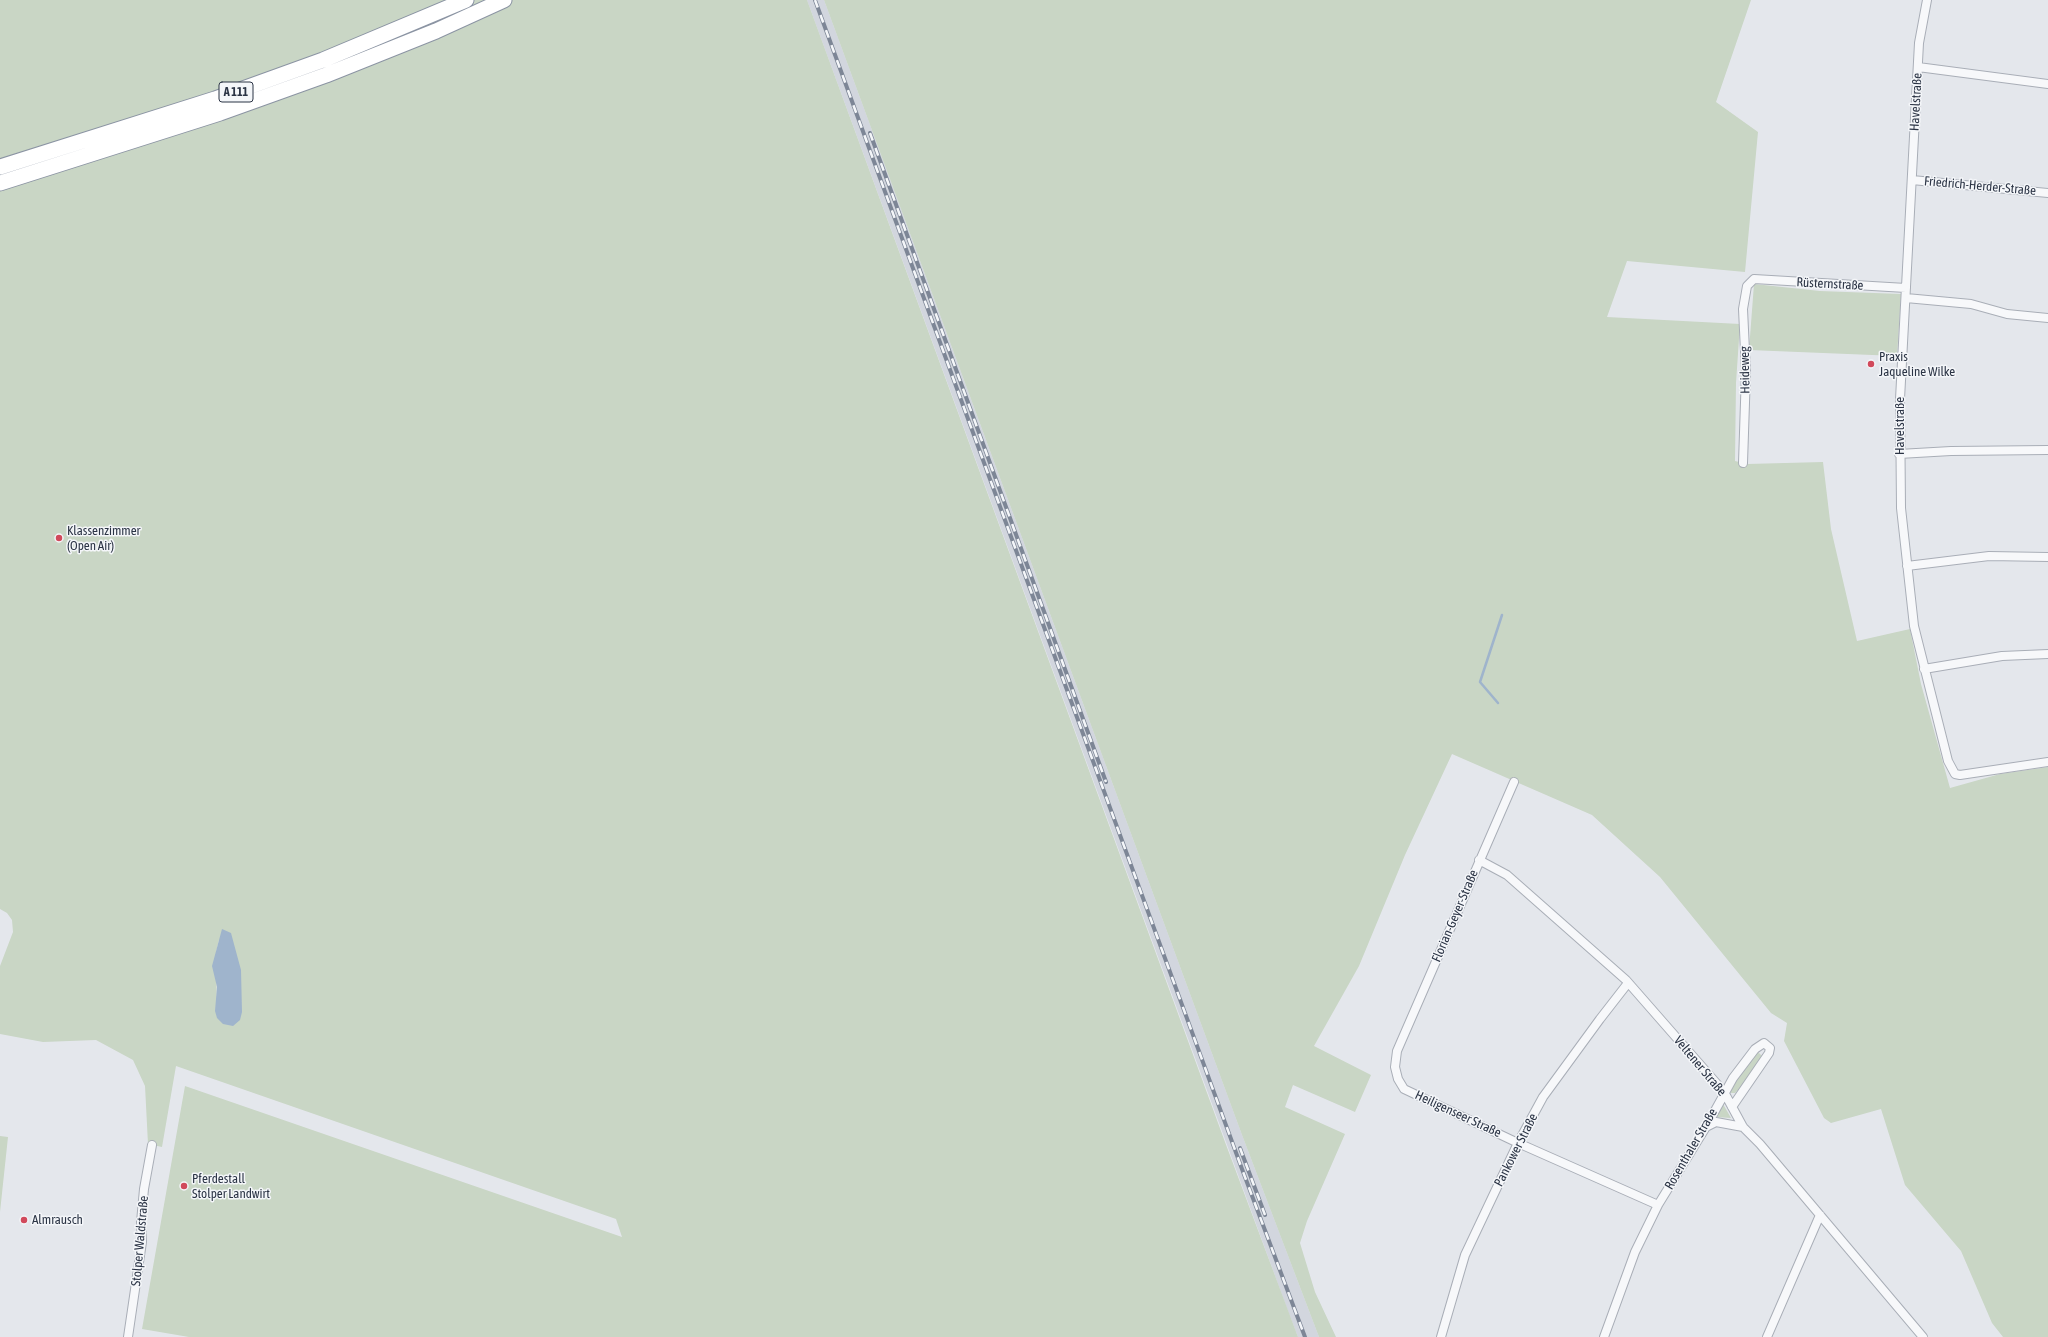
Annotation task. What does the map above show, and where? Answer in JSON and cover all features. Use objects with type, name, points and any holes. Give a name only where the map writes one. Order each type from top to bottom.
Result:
[{"type":"highway","name":"A 111","points":[[0,167],[230,94],[323,60],[466,0]]},
{"type":"highway","name":"A 111","points":[[0,183],[213,115],[326,75],[436,30],[504,0]]},
{"type":"street","name":"Havelstraße","points":[[1927,0],[1921,30],[1918,67],[1900,399],[1899,454],[1901,508],[1914,626],[1948,761],[1955,774],[1960,775],[2048,762]]},
{"type":"street","points":[[1918,67],[2048,84]]},
{"type":"street","name":"Friedrich-Herder-Straße","points":[[1912,180],[2048,193]]},
{"type":"street","name":"Rüsternstraße","points":[[1754,279],[1906,288]]},
{"type":"street","name":"Heideweg","points":[[1744,463],[1746,372],[1743,308],[1747,286],[1754,279]]},
{"type":"street","points":[[1906,298],[1971,304],[2007,314],[2048,318]]},
{"type":"street","points":[[1899,454],[1951,451],[2048,450]]},
{"type":"street","points":[[1907,566],[1989,556],[2048,557]]},
{"type":"street","points":[[1924,669],[2002,656],[2048,654]]},
{"type":"street","name":"Florian-Geyer-Straße","points":[[1397,1051],[1514,782]]},
{"type":"street","name":"Veltener Straße","points":[[1479,860],[1508,875],[1628,983],[1724,1092],[1743,1127],[1760,1144],[1923,1337]]},
{"type":"street","name":"Pankower Straße","points":[[1441,1337],[1465,1255],[1518,1143],[1543,1098],[1628,983]]},
{"type":"street","name":"Rosenthaler Straße","points":[[1604,1337],[1635,1252],[1658,1205],[1706,1127],[1724,1092],[1755,1049],[1764,1043],[1770,1048],[1769,1053],[1732,1107]]},
{"type":"street","name":"Heiligenseer Straße","points":[[1397,1051],[1395,1068],[1398,1079],[1404,1089],[1518,1143],[1658,1205]]},
{"type":"street","points":[[1706,1127],[1716,1122],[1743,1127]]},
{"type":"street","name":"Stolper Waldstraße","points":[[128,1337],[142,1242],[141,1222],[144,1189],[152,1145]]},
{"type":"street","points":[[1767,1337],[1820,1214]]},
{"type":"shaded area","points":[[807,0],[824,0],[1242,1135],[1319,1337],[1298,1337],[1288,1311]]},
{"type":"green space","points":[[0,0],[807,0],[1225,1142],[1298,1337],[189,1337],[142,1329],[185,1086],[622,1237],[616,1219],[176,1066],[162,1147],[148,1144],[145,1086],[133,1060],[96,1040],[43,1042],[0,1034],[0,966],[13,932],[12,920],[7,913],[0,909]],"holes":[[[219,940],[217,1018],[216,952]]]},
{"type":"green space","points":[[824,0],[1751,0],[1716,102],[1758,132],[1745,272],[1627,261],[1607,317],[1740,324],[1736,383],[1735,461],[1747,464],[1823,462],[1831,529],[1857,641],[1910,629],[1921,684],[1950,788],[2000,774],[2048,767],[2048,1337],[2003,1337],[1992,1323],[1961,1251],[1905,1185],[1881,1109],[1831,1123],[1824,1118],[1784,1041],[1787,1023],[1771,1013],[1660,877],[1592,815],[1452,754],[1405,855],[1359,966],[1314,1046],[1371,1075],[1355,1112],[1293,1085],[1285,1107],[1345,1134],[1307,1221],[1300,1243],[1315,1292],[1336,1337],[1319,1337],[1242,1135]]},
{"type":"green space","points":[[1754,284],[1820,291],[1901,294],[1897,356],[1749,350]]},
{"type":"green space","points":[[1758,1052],[1762,1056],[1760,1062],[1741,1087],[1735,1093],[1731,1093],[1729,1089],[1754,1053]]},
{"type":"green space","points":[[1723,1104],[1731,1118],[1716,1117]]},
{"type":"green space","points":[[0,1136],[8,1137],[0,1212]]},
{"type":"water","points":[[222,929],[231,933],[241,970],[242,1012],[240,1020],[233,1026],[223,1024],[217,1018],[215,1011],[217,987],[212,966]]},
{"type":"waterway","points":[[1498,703],[1480,682],[1502,615]]},
{"type":"railway","points":[[815,0],[1242,1169],[1305,1337]]},
{"type":"railway","points":[[870,133],[1106,782]]},
{"type":"railway","points":[[1240,1148],[1265,1215]]},
{"type":"place","name":"Praxis Jaqueline Wilke","points":[[1871,364]]},
{"type":"place","name":"Klassenzimmer (Open Air)","points":[[59,538]]},
{"type":"place","name":"Pferdestall Stolper Landwirt","points":[[184,1186]]},
{"type":"place","name":"Almrausch","points":[[24,1220]]}]
